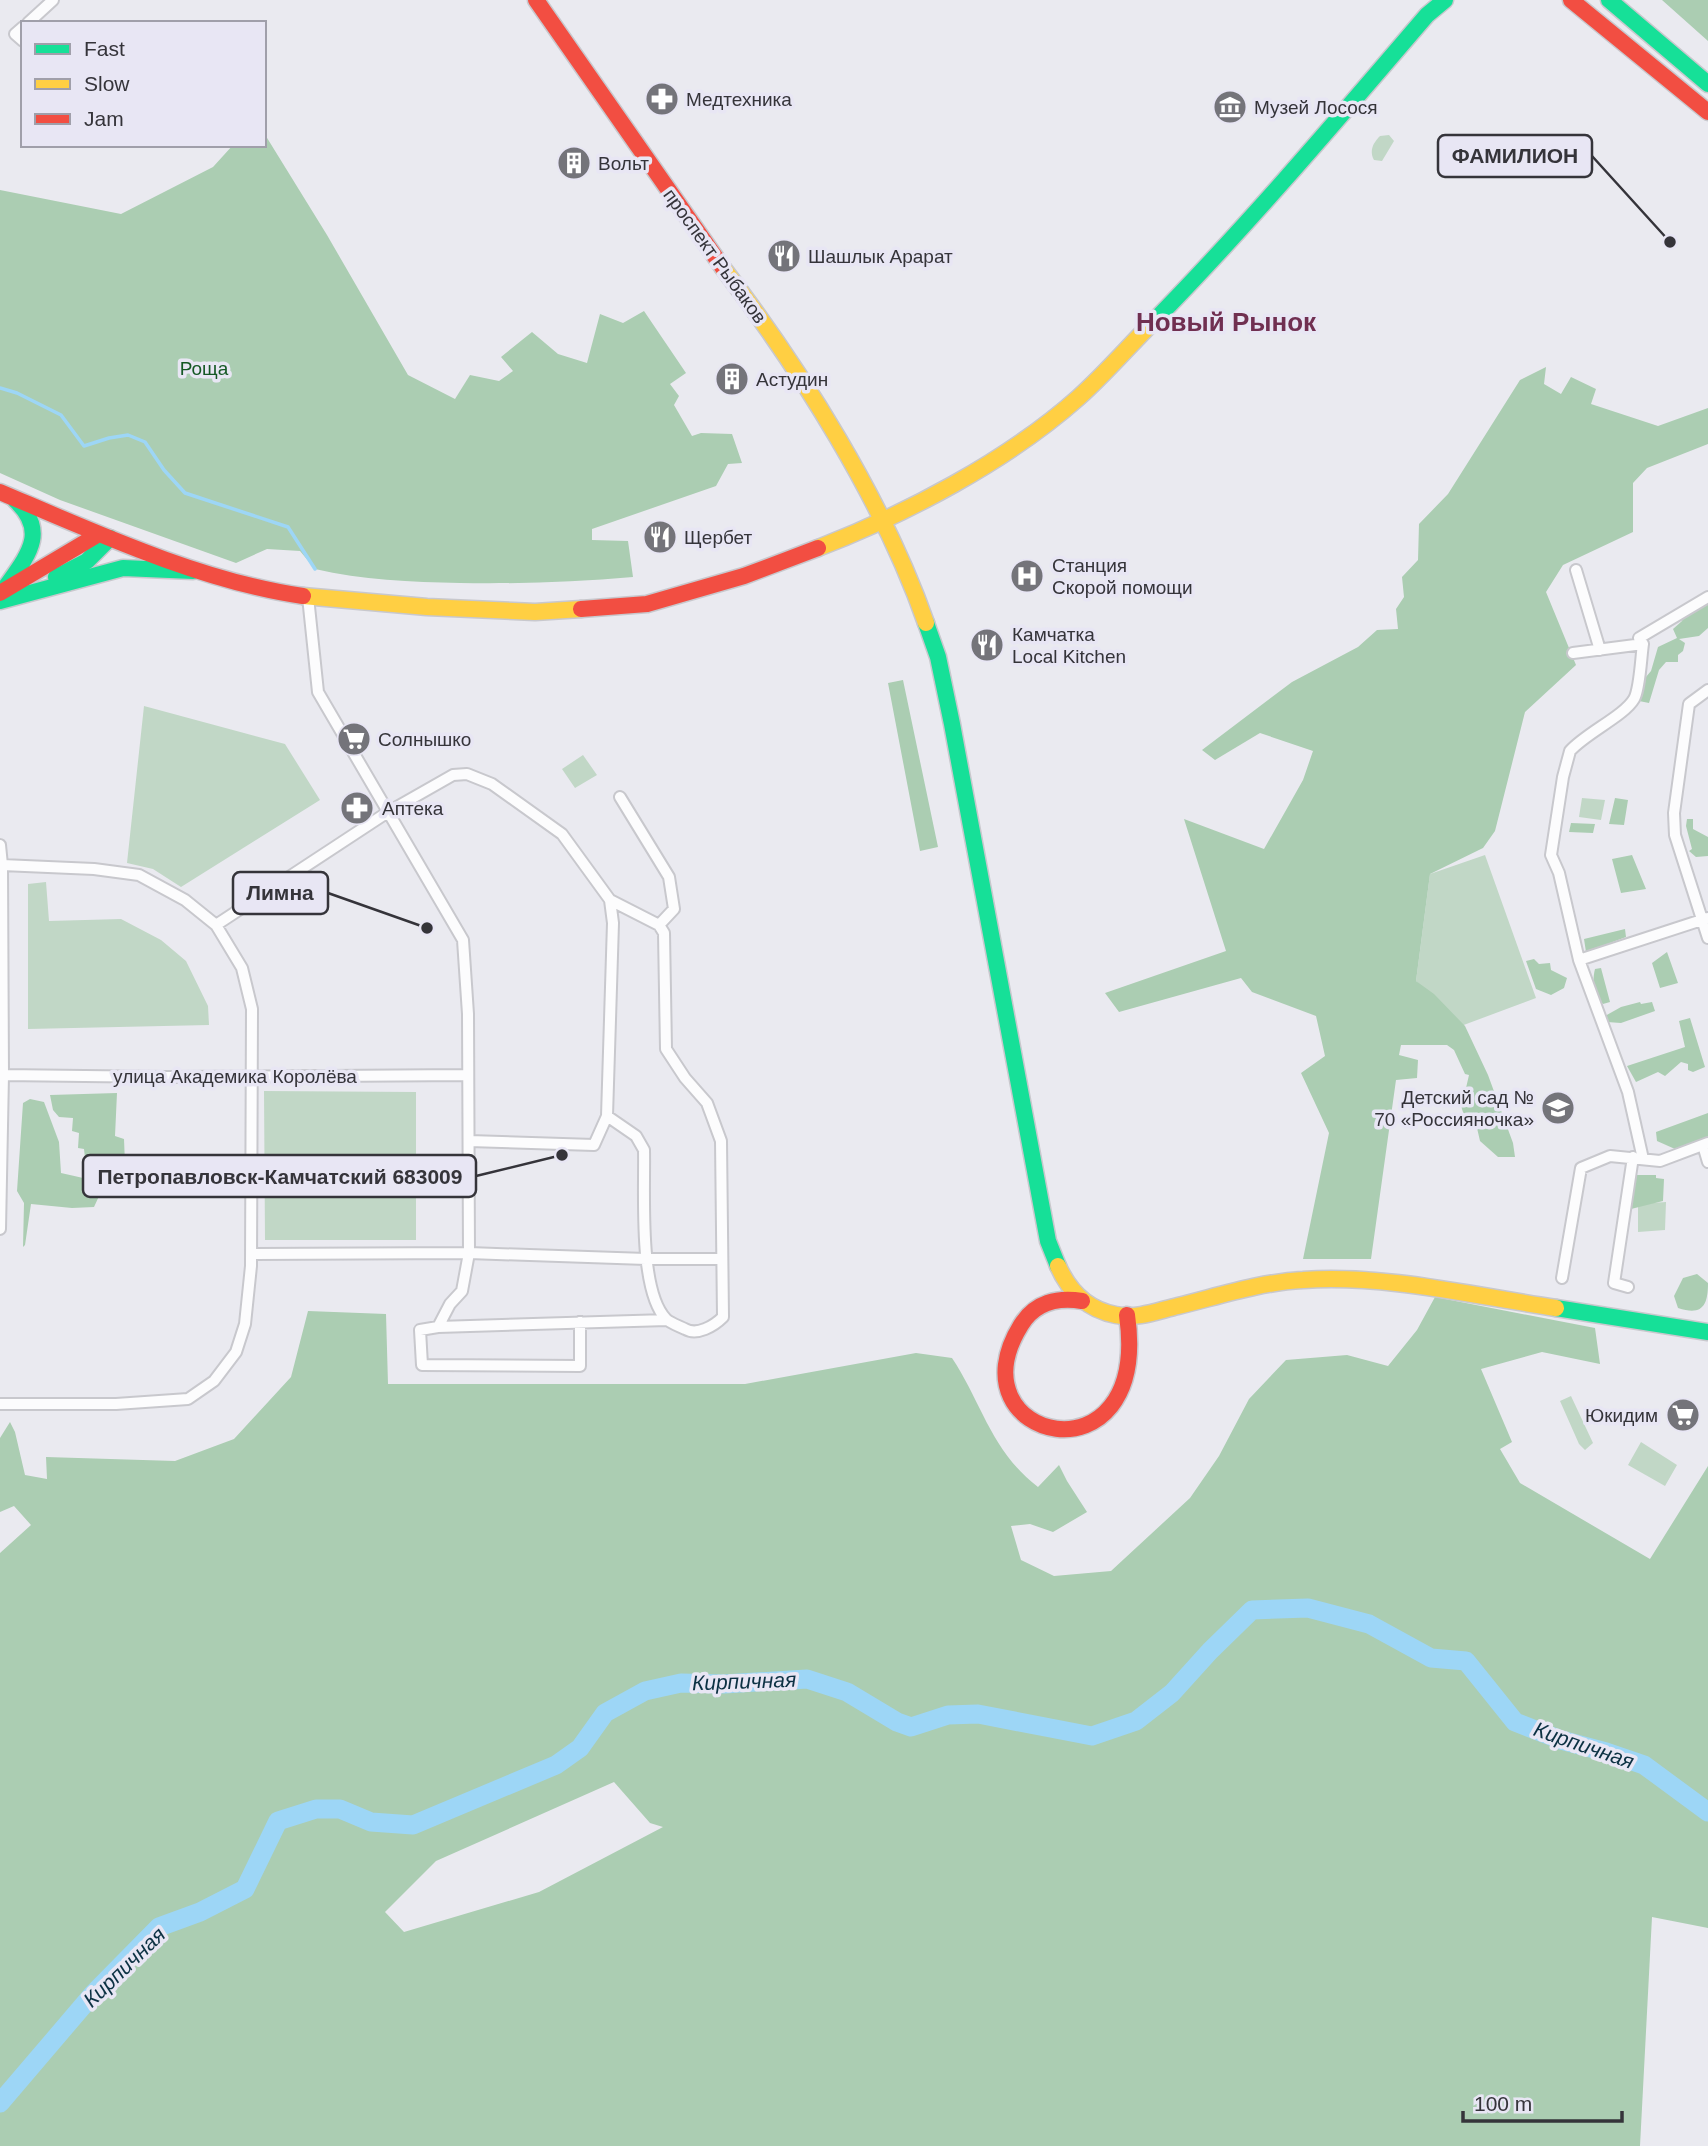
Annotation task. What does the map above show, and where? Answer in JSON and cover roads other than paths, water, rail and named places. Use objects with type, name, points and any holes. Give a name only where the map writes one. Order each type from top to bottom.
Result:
[{"type":"main road","points":[[6,495],[104,536],[202,571],[266,591],[309,597],[427,607],[535,612],[648,604],[744,576],[882,520],[967,476],[1027,439],[1087,390],[1188,287],[1312,149],[1430,7],[1445,0]]},
{"type":"main road","points":[[1571,0],[1708,111]]},
{"type":"main road","points":[[1609,0],[1708,84]]},
{"type":"main road","name":"проспект Рыбаков","points":[[541,2],[701,239],[755,310],[801,378],[882,520],[915,591],[938,657],[1048,1241],[1055,1265],[1065,1283],[1082,1301]]},
{"type":"main road","points":[[1,595],[29,553],[35,532],[33,521],[25,508],[6,495]]},
{"type":"main road","points":[[23,594],[87,561],[104,536]]},
{"type":"main road","points":[[1,595],[104,536]]},
{"type":"main road","points":[[1,595],[23,594],[123,568],[202,571]]},
{"type":"main road","points":[[1127,1315],[1131,1337],[1126,1376],[1117,1399],[1101,1415],[1079,1429],[1066,1430],[1042,1426],[1024,1414],[1010,1395],[1006,1374],[1009,1347],[1024,1320],[1041,1304],[1064,1298],[1082,1301],[1102,1312],[1139,1316],[1275,1283],[1348,1278],[1708,1332]]},
{"type":"street","points":[[30,21],[53,0]]},
{"type":"street","points":[[1576,570],[1600,650]]},
{"type":"street","points":[[309,597],[317,692],[463,940],[468,1014],[469,1253],[462,1291],[450,1304],[438,1327]]},
{"type":"street","points":[[1628,1287],[1614,1283],[1638,1158],[1628,1093],[1579,960],[1559,873],[1551,855],[1563,777],[1570,751],[1578,741],[1635,698],[1643,644],[1639,638],[1708,597]]},
{"type":"street","points":[[1573,653],[1643,644]]},
{"type":"street","points":[[1708,690],[1702,699],[1689,704],[1675,824],[1675,835],[1705,919],[1708,938]]},
{"type":"street","points":[[216,925],[388,812],[453,775],[467,774],[492,784],[562,834],[610,900],[659,925],[664,933],[666,1049],[707,1103],[722,1141],[723,1317],[713,1327],[689,1332],[667,1320],[655,1301],[646,1259],[644,1150],[636,1136],[607,1116]]},
{"type":"street","points":[[620,797],[669,877],[674,909],[659,925]]},
{"type":"street","points":[[0,845],[3,1075],[0,1229]]},
{"type":"street","points":[[0,1404],[116,1404],[188,1399],[214,1381],[236,1352],[244,1324],[251,1254],[251,1009],[243,968],[216,925],[185,900],[139,875],[94,869],[2,865]]},
{"type":"street","points":[[469,1141],[594,1145],[607,1116],[613,923],[610,900]]},
{"type":"street","points":[[1579,960],[1705,919]]},
{"type":"street","name":"улица Академика Королёва","points":[[3,1075],[468,1075]]},
{"type":"street","points":[[1562,1278],[1581,1168],[1610,1156],[1660,1161],[1705,1144],[1708,1161]]},
{"type":"street","points":[[251,1254],[469,1253],[722,1259]]},
{"type":"street","points":[[580,1322],[580,1366],[422,1365],[420,1330],[438,1327],[580,1322],[667,1320]]},
{"type":"waterway","points":[[0,388],[17,393],[61,415],[84,446],[128,435],[145,442],[164,470],[185,493],[288,527],[315,569]]},
{"type":"waterway","name":"Кирпичная","points":[[0,2103],[93,1994],[159,1927],[200,1912],[245,1889],[278,1821],[316,1809],[340,1809],[371,1822],[413,1825],[556,1765],[580,1748],[605,1713],[645,1691],[681,1683],[724,1684],[807,1679],[847,1692],[897,1722],[911,1727],[948,1715],[978,1714],[1092,1736],[1136,1721],[1172,1693],[1252,1610],[1308,1608],[1369,1624],[1431,1658],[1466,1661],[1515,1722],[1561,1740],[1644,1765],[1708,1812]]},
{"type":"place","name":"Медтехника","points":[[662,99]]},
{"type":"place","name":"Музей Лосося","points":[[1230,107]]},
{"type":"place","name":"Вольт","points":[[574,163]]},
{"type":"place","name":"ФАМИЛИОН","points":[[1670,242]]},
{"type":"place","name":"Шашлык Арарат","points":[[784,256]]},
{"type":"place","name":"Астудин","points":[[732,379]]},
{"type":"place","name":"Щербет","points":[[660,537]]},
{"type":"place","name":"Станция Скорой помощи","points":[[1027,576]]},
{"type":"place","name":"Камчатка Local Kitchen","points":[[987,645]]},
{"type":"place","name":"Солнышко","points":[[354,739]]},
{"type":"place","name":"Аптека","points":[[357,808]]},
{"type":"place","name":"Лимна","points":[[427,928]]},
{"type":"place","name":"Детский сад № 70 «Россияночка»","points":[[1558,1108]]},
{"type":"place","name":"Петропавловск-Камчатский 683009","points":[[562,1155]]},
{"type":"place","name":"Юкидим","points":[[1683,1415]]},
{"type":"district","name":"Новый Рынок","points":[[1226,322]]},
{"type":"park label","name":"Роща","points":[[204,368]]}]
